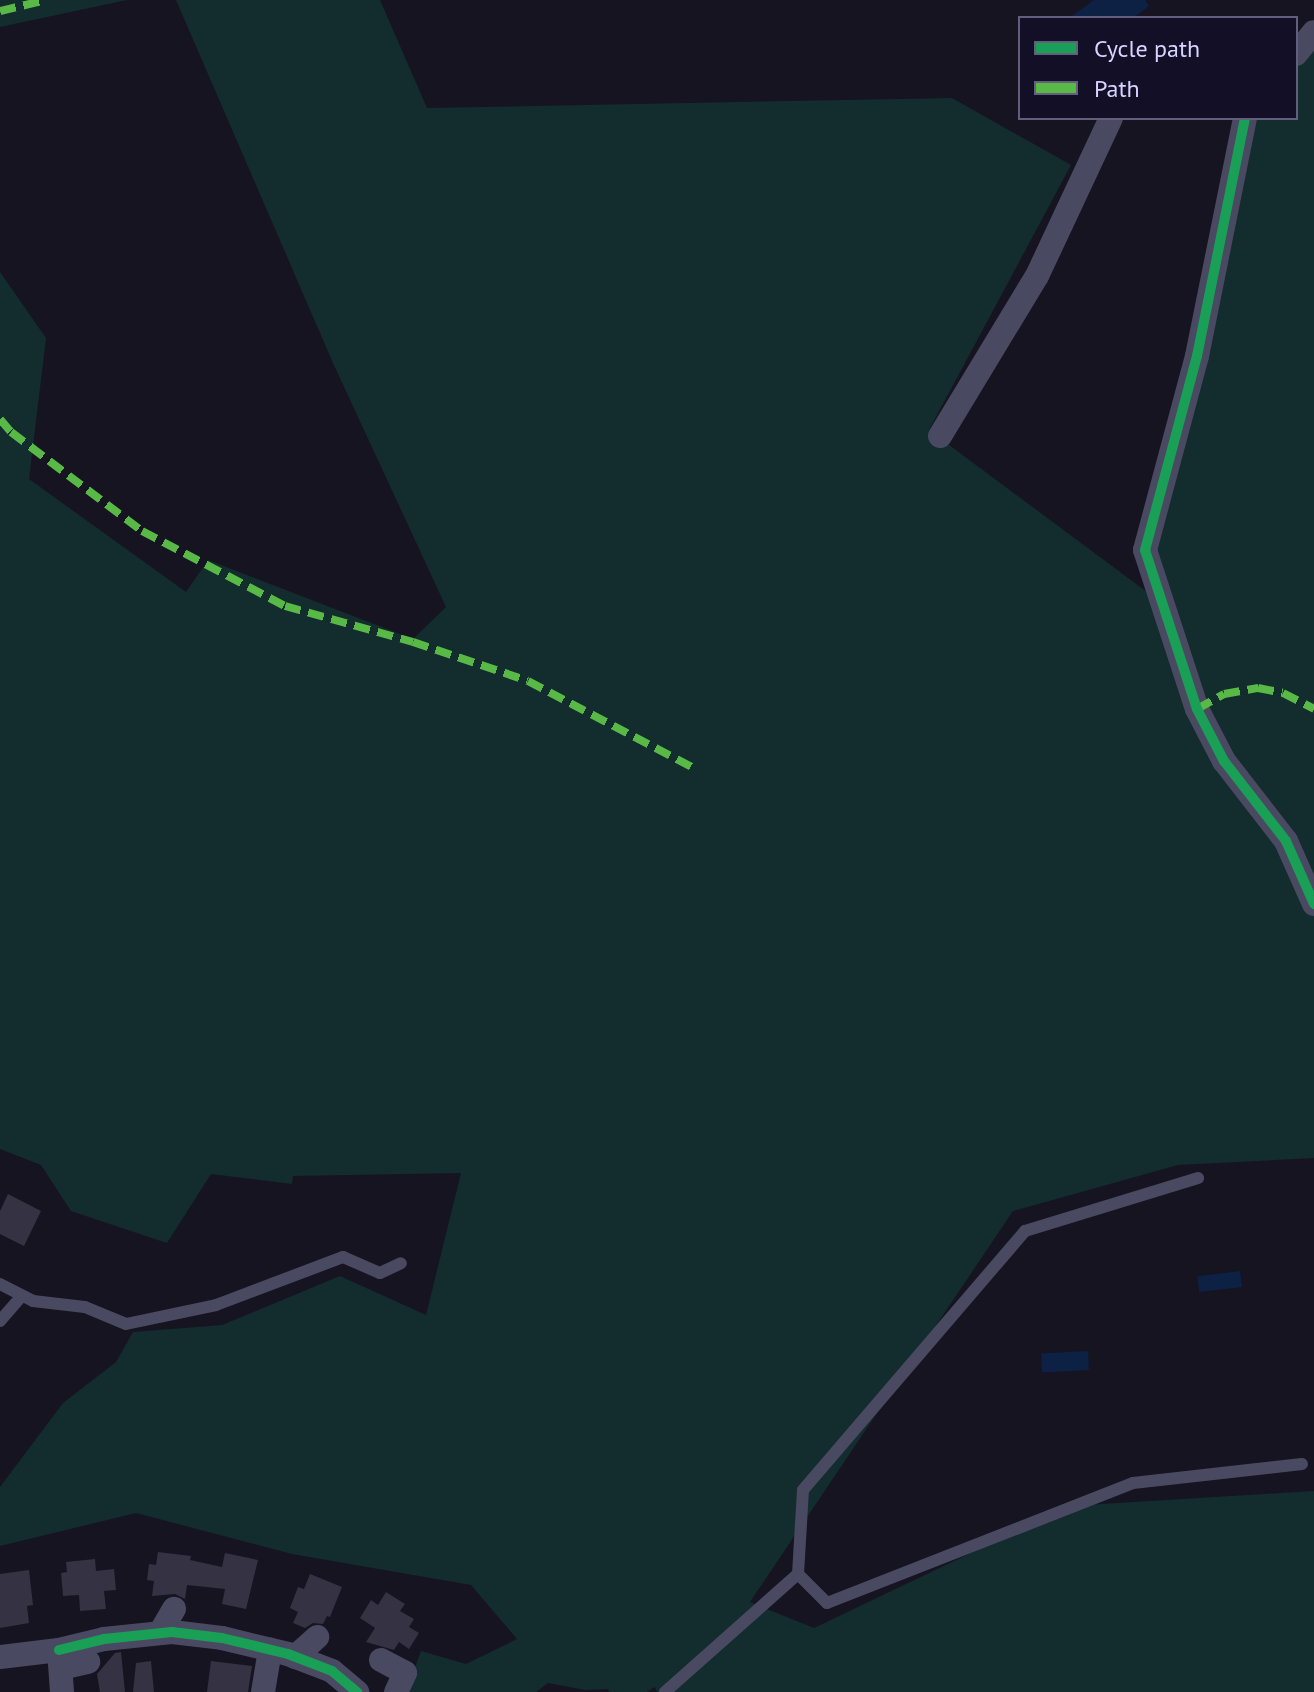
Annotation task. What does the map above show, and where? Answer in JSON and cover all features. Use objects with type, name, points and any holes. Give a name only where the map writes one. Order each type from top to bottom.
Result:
[{"type":"street","points":[[1298,52],[1314,32]]},
{"type":"street","points":[[940,436],[1037,276],[1110,120]]},
{"type":"street","points":[[1245,120],[1197,356],[1145,550],[1197,709],[1224,761],[1286,841],[1314,904]]},
{"type":"street","points":[[160,1633],[174,1609]]},
{"type":"street","points":[[61,1670],[101,1629],[160,1633],[228,1629],[270,1650],[332,1671],[357,1692]]},
{"type":"street","points":[[295,1657],[317,1637]]},
{"type":"street","points":[[9,1650],[61,1670],[88,1662]]},
{"type":"street","points":[[263,1692],[270,1650]]},
{"type":"street","points":[[381,1660],[405,1673],[396,1692]]},
{"type":"lane","points":[[665,1692],[798,1574],[803,1490],[1025,1231],[1198,1178]]},
{"type":"lane","points":[[0,1284],[21,1297],[85,1307],[126,1324],[216,1305],[343,1257],[380,1273],[401,1263]]},
{"type":"lane","points":[[0,1321],[21,1297]]},
{"type":"lane","points":[[798,1574],[827,1603],[1133,1483],[1302,1464]]},
{"type":"green space","points":[[0,0],[127,0],[0,27]]},
{"type":"green space","points":[[176,0],[380,0],[427,108],[952,98],[1071,165],[929,430],[1147,592],[1253,120],[1298,120],[1298,49],[1314,24],[1314,1158],[1178,1165],[1013,1211],[750,1602],[814,1628],[1069,1506],[1314,1491],[1314,1692],[657,1692],[655,1687],[647,1692],[609,1692],[608,1689],[585,1690],[548,1683],[536,1692],[406,1692],[421,1651],[466,1664],[517,1639],[471,1585],[292,1554],[136,1513],[0,1546],[0,1487],[63,1403],[116,1362],[133,1332],[222,1325],[340,1276],[426,1315],[461,1173],[293,1176],[292,1184],[211,1174],[167,1243],[71,1211],[41,1165],[0,1149],[0,272],[46,338],[29,479],[186,592],[208,560],[413,639],[446,607],[333,363]]},
{"type":"water","points":[[1094,0],[1145,0],[1149,6],[1136,16],[1072,16]]},
{"type":"water","points":[[1240,1271],[1242,1287],[1199,1292],[1197,1276]]},
{"type":"water","points":[[1088,1351],[1089,1370],[1042,1372],[1041,1353]]},
{"type":"building","points":[[8,1194],[41,1211],[24,1246],[0,1234],[0,1211]]},
{"type":"building","points":[[158,1552],[191,1556],[190,1560],[222,1567],[225,1553],[258,1560],[246,1609],[222,1604],[225,1589],[187,1585],[185,1599],[175,1594],[152,1596],[154,1581],[147,1580],[149,1564],[156,1565]]},
{"type":"building","points":[[95,1559],[96,1571],[114,1569],[116,1590],[104,1591],[106,1609],[80,1611],[79,1595],[63,1596],[61,1573],[67,1572],[66,1562]]},
{"type":"building","points":[[29,1570],[33,1605],[27,1606],[29,1623],[0,1628],[0,1574]]},
{"type":"building","points":[[310,1574],[342,1587],[330,1617],[327,1616],[323,1624],[313,1623],[305,1628],[293,1623],[298,1612],[290,1608],[298,1587],[304,1589]]},
{"type":"building","points":[[386,1592],[405,1604],[400,1611],[414,1619],[409,1627],[419,1633],[409,1649],[399,1642],[394,1650],[366,1642],[375,1628],[360,1618],[371,1600],[378,1605]]},
{"type":"building","points":[[121,1652],[125,1692],[100,1692],[97,1674],[115,1653]]},
{"type":"building","points":[[151,1661],[154,1692],[133,1692],[136,1663]]},
{"type":"building","points":[[211,1661],[252,1666],[248,1692],[207,1692]]},
{"type":"marked path","points":[[0,11],[46,0]]},
{"type":"marked path","points":[[0,419],[11,432],[142,531],[285,606],[413,642],[528,681],[692,767]]},
{"type":"marked path","points":[[1197,709],[1224,694],[1258,688],[1283,693],[1314,709]]},
{"type":"cycle path","points":[[1245,120],[1197,356],[1145,550],[1197,709],[1224,761],[1286,841],[1314,904]]},
{"type":"cycle path","points":[[59,1650],[104,1639],[172,1632],[222,1638],[288,1654],[332,1671],[357,1692]]}]
